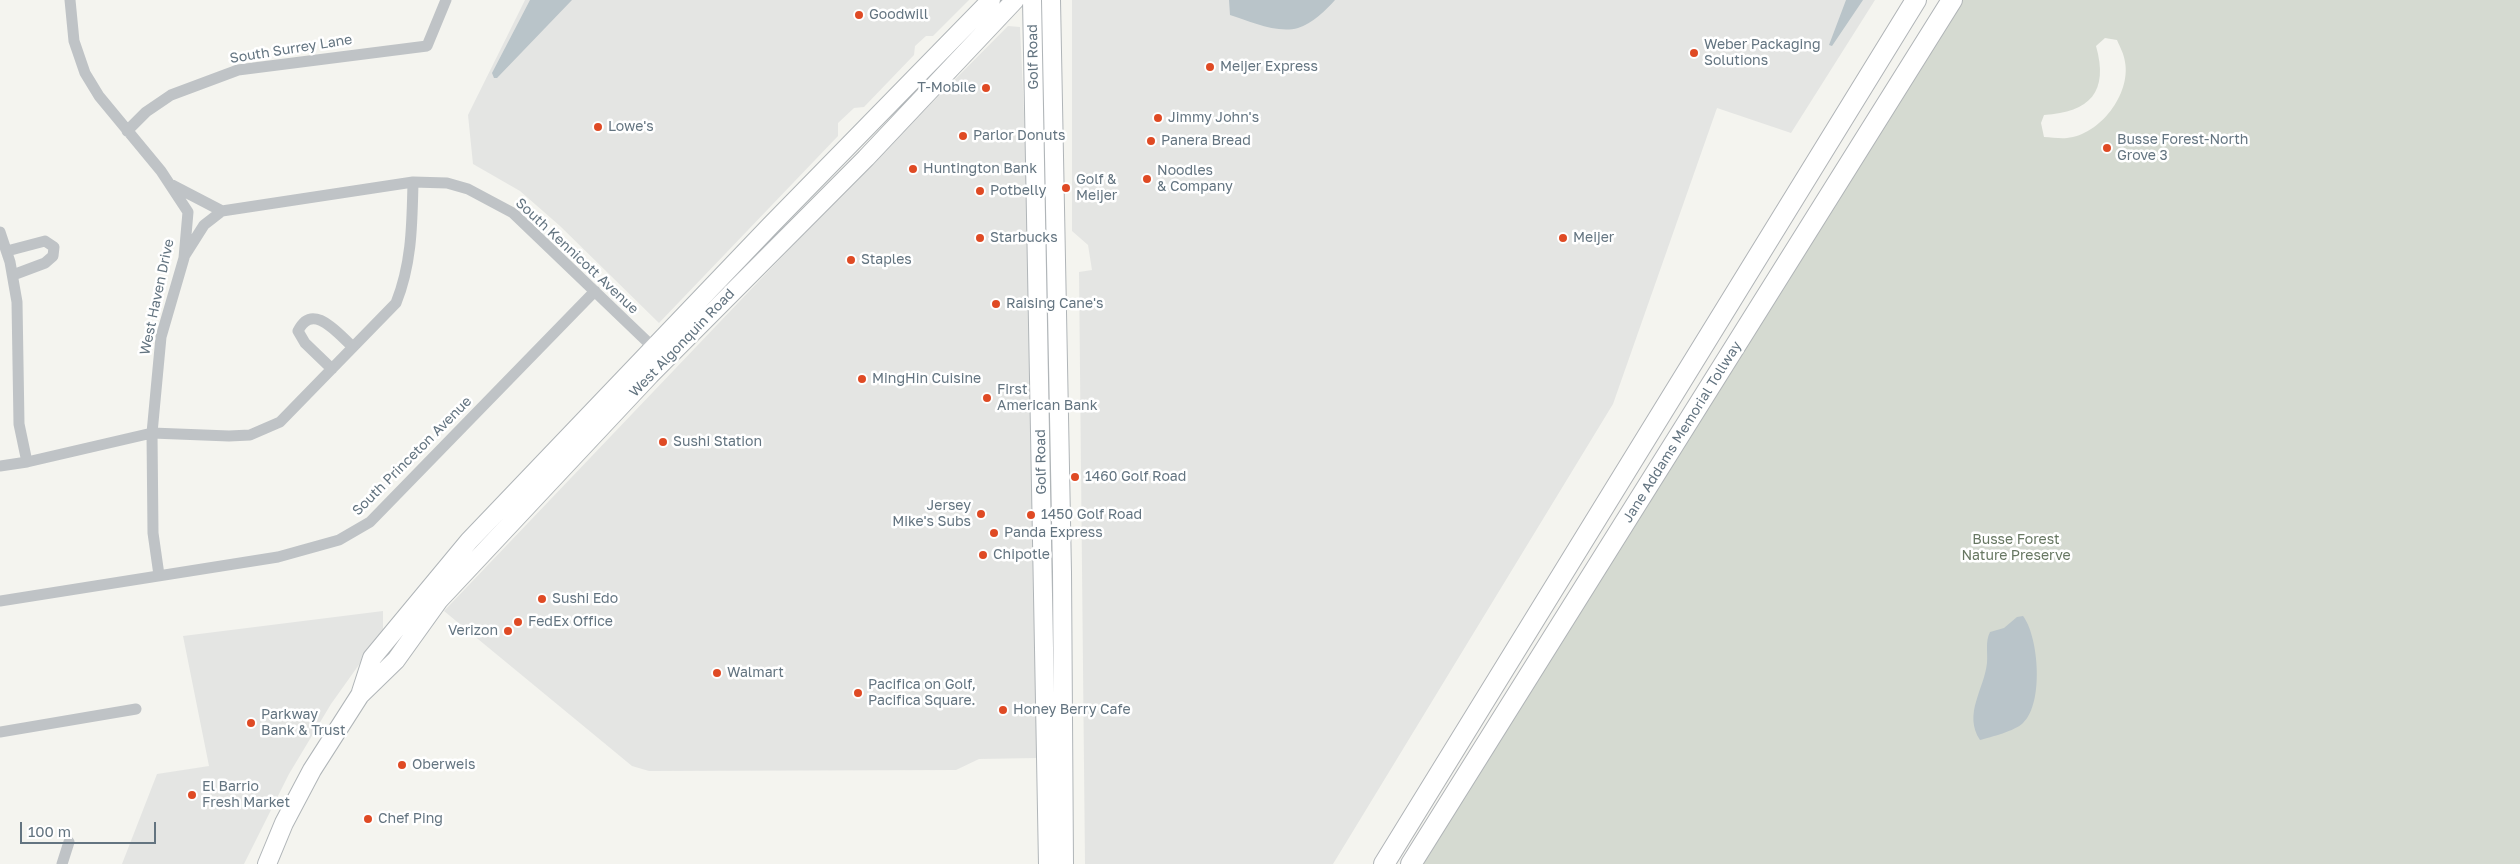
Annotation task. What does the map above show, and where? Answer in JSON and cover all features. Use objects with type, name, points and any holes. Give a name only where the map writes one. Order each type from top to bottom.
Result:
[{"type":"highway","name":"Jane Addams Memorial Tollway","points":[[1384,864],[1916,0]]},
{"type":"highway","name":"Jane Addams Memorial Tollway","points":[[1411,864],[1952,0]]},
{"type":"main road","name":"West Algonquin Road","points":[[660,354],[776,219],[991,0]]},
{"type":"main road","name":"West Algonquin Road","points":[[267,864],[284,824],[312,770],[360,695],[372,658],[426,590],[469,541],[660,354],[866,158],[1015,0]]},
{"type":"main road","name":"Golf Road","points":[[1032,0],[1048,864]]},
{"type":"main road","name":"Golf Road","points":[[1051,0],[1062,572],[1064,864]]},
{"type":"street","name":"West Haven Drive","points":[[70,0],[74,41],[85,73],[99,96],[170,184],[188,212],[184,256],[161,337],[152,433],[153,533],[158,575]]},
{"type":"street","name":"South Surrey Lane","points":[[127,130],[146,112],[171,94],[238,70],[427,46],[446,0]]},
{"type":"street","name":"South Kennicott Avenue","points":[[222,210],[413,182],[447,182],[468,189],[512,213],[595,290],[660,354]]},
{"type":"street","points":[[0,466],[27,462],[152,433],[250,435],[280,422],[396,303],[406,279],[412,243],[413,182]]},
{"type":"street","points":[[170,184],[222,210],[204,225],[184,256]]},
{"type":"street","points":[[0,232],[7,251],[17,302],[19,424],[27,462]]},
{"type":"street","points":[[7,251],[45,241],[54,247],[52,256],[45,263],[12,275]]},
{"type":"street","name":"South Princeton Avenue","points":[[0,601],[278,556],[339,540],[370,522],[595,290]]},
{"type":"street","points":[[332,369],[305,343],[298,331],[302,322],[311,318],[320,319],[354,347]]},
{"type":"street","points":[[0,732],[136,709]]},
{"type":"street","points":[[62,864],[69,842]]},
{"type":"shaded area","points":[[525,0],[969,0],[933,36],[926,36],[915,46],[914,55],[864,107],[854,108],[838,123],[838,136],[659,323],[560,226],[520,191],[473,164],[468,115]]},
{"type":"shaded area","points":[[530,0],[572,0],[497,78],[494,78],[492,73]]},
{"type":"shaded area","points":[[1072,0],[1875,0],[1791,133],[1717,108],[1613,404],[1333,864],[1085,864],[1079,272],[1092,270],[1088,245],[1072,231]]},
{"type":"shaded area","points":[[1229,0],[1335,0],[1308,23],[1298,28],[1281,29],[1263,26],[1230,15]]},
{"type":"shaded area","points":[[1846,0],[1863,0],[1832,46],[1829,45]]},
{"type":"shaded area","points":[[1008,26],[1020,27],[1031,266],[1037,758],[979,759],[956,770],[649,771],[632,766],[444,611],[862,173]]},
{"type":"shaded area","points":[[383,611],[383,631],[331,704],[289,774],[244,864],[122,864],[157,774],[209,766],[183,636]]},
{"type":"shaded area","points":[[2023,616],[2033,639],[2036,654],[2036,686],[2030,714],[2023,723],[2014,729],[1980,740],[1975,730],[1974,711],[1987,663],[1988,636],[1990,632],[2004,628],[2017,617]]},
{"type":"green space","name":"Busse Forest Nature Preserve","points":[[1955,0],[2520,0],[2520,864],[1411,864]],"holes":[[[2105,38],[2117,40],[2122,51],[2126,74],[2123,87],[2111,111],[2091,129],[2079,135],[2064,138],[2044,137],[2041,123],[2044,115],[2073,109],[2084,104],[2092,97],[2100,76],[2096,46]]]},
{"type":"place","name":"Goodwill","points":[[859,15]]},
{"type":"place","name":"Weber Packaging Solutions","points":[[1694,53]]},
{"type":"place","name":"Meijer Express","points":[[1210,67]]},
{"type":"place","name":"T-Mobile","points":[[986,88]]},
{"type":"place","name":"Jimmy John's","points":[[1158,118]]},
{"type":"place","name":"Lowe's","points":[[598,127]]},
{"type":"place","name":"Parlor Donuts","points":[[963,136]]},
{"type":"place","name":"Panera Bread","points":[[1151,141]]},
{"type":"place","name":"Busse Forest-North Grove 3","points":[[2107,148]]},
{"type":"place","name":"Huntington Bank","points":[[913,169]]},
{"type":"place","name":"Noodles & Company","points":[[1147,179]]},
{"type":"place","name":"Golf & Meijer","points":[[1066,188]]},
{"type":"place","name":"Potbelly","points":[[980,191]]},
{"type":"place","name":"Starbucks","points":[[980,238]]},
{"type":"place","name":"Meijer","points":[[1563,238]]},
{"type":"place","name":"Staples","points":[[851,260]]},
{"type":"place","name":"Raising Cane's","points":[[996,304]]},
{"type":"place","name":"MingHin Cuisine","points":[[862,379]]},
{"type":"place","name":"First American Bank","points":[[987,398]]},
{"type":"place","name":"Sushi Station","points":[[663,442]]},
{"type":"place","name":"1460 Golf Road","points":[[1075,477]]},
{"type":"place","name":"Jersey Mike's Subs","points":[[981,514]]},
{"type":"place","name":"1450 Golf Road","points":[[1031,515]]},
{"type":"place","name":"Panda Express","points":[[994,533]]},
{"type":"place","name":"Chipotle","points":[[983,555]]},
{"type":"place","name":"Sushi Edo","points":[[542,599]]},
{"type":"place","name":"FedEx Office","points":[[518,622]]},
{"type":"place","name":"Verizon","points":[[508,631]]},
{"type":"place","name":"Walmart","points":[[717,673]]},
{"type":"place","name":"Pacifica on Golf, Pacifica Square.","points":[[858,693]]},
{"type":"place","name":"Honey Berry Cafe","points":[[1003,710]]},
{"type":"place","name":"Parkway Bank & Trust","points":[[251,723]]},
{"type":"place","name":"Oberweis","points":[[402,765]]},
{"type":"place","name":"El Barrio Fresh Market","points":[[192,795]]},
{"type":"place","name":"Chef Ping","points":[[368,819]]}]
